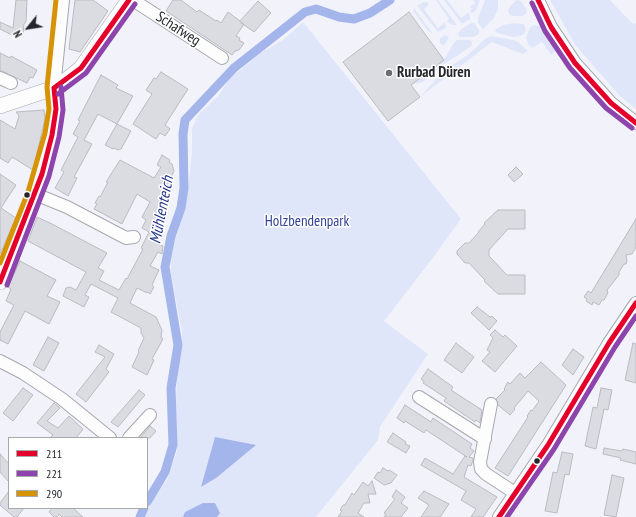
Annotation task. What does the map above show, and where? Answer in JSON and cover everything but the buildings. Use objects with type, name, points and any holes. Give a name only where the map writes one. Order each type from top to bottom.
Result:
[{"type":"main road","points":[[0,106],[54,88],[81,68],[129,0]]},
{"type":"main road","points":[[0,282],[35,194],[52,135],[56,109],[54,88]]},
{"type":"street","points":[[54,88],[63,0]]},
{"type":"street","name":"Schafweg","points":[[133,0],[222,58]]},
{"type":"street","points":[[538,0],[559,40],[582,72],[611,103],[636,123]]},
{"type":"street","points":[[35,194],[67,207],[126,238],[134,238]]},
{"type":"street","points":[[499,517],[548,445],[609,343],[636,303]]},
{"type":"street","points":[[0,361],[62,399],[109,437]]},
{"type":"street","points":[[419,397],[485,439]]},
{"type":"street","points":[[491,404],[480,462],[481,469],[486,474],[516,493]]},
{"type":"street","points":[[130,437],[150,415]]},
{"type":"green space","points":[[436,0],[438,0],[457,25],[452,25],[447,21],[449,19]]},
{"type":"green space","points":[[444,0],[447,0],[461,18],[468,13],[470,19],[462,24]]},
{"type":"green space","points":[[473,0],[480,0],[477,9],[473,13],[470,11],[472,9],[470,7],[475,3]]},
{"type":"green space","points":[[485,0],[498,0],[498,9],[494,18],[483,29],[478,23],[478,18]]},
{"type":"green space","points":[[517,0],[521,1],[526,8],[527,13],[523,16],[510,15],[508,11],[511,5]]},
{"type":"green space","points":[[550,0],[610,0],[633,24],[636,23],[636,109],[620,96],[576,46]]},
{"type":"green space","points":[[423,2],[427,2],[429,4],[424,9],[438,28],[445,22],[446,28],[438,32],[417,6]]},
{"type":"green space","points":[[414,8],[433,34],[428,31],[413,11]]},
{"type":"green space","name":"Holzbendenpark","points":[[303,22],[461,219],[384,321],[428,354],[380,427],[378,440],[316,517],[145,517],[152,500],[168,478],[177,451],[177,370],[182,331],[171,276],[171,264],[175,232],[183,214],[187,197],[192,151],[192,129],[198,115],[219,95],[229,79],[261,53],[283,40]]},
{"type":"green space","points":[[471,23],[474,23],[479,30],[479,34],[474,37],[460,37],[458,35],[460,30]]},
{"type":"green space","points":[[514,23],[524,24],[526,30],[523,35],[513,37],[497,33],[495,31],[503,25]]},
{"type":"green space","points":[[535,25],[540,26],[556,51],[551,55],[542,42],[532,48],[528,44],[526,38],[528,32],[530,27]]},
{"type":"green space","points":[[445,35],[449,37],[443,46],[440,43],[440,38]]},
{"type":"green space","points":[[491,36],[518,42],[528,51],[523,54],[492,42],[420,97],[445,69],[468,55],[485,39]]},
{"type":"green space","points":[[457,40],[470,40],[472,42],[471,46],[444,64],[423,82],[411,85],[444,60]]},
{"type":"water","points":[[215,437],[256,445],[216,478],[201,487]]},
{"type":"water","points":[[203,503],[215,503],[220,513],[217,517],[183,517],[185,512]]},
{"type":"waterway","name":"Mühlenteich","points":[[148,500],[165,472],[173,445],[171,388],[178,345],[165,267],[171,236],[181,208],[184,188],[183,134],[185,120],[234,68],[305,12],[316,9],[339,17],[354,19],[370,13],[390,0]]},
{"type":"waterway","name":"Mühlenteich","points":[[140,517],[144,509]]},
{"type":"transit line","name":"290","points":[[0,263],[28,192],[45,133],[49,109],[47,87],[56,0]]},
{"type":"transit line","name":"211","points":[[54,88],[81,68],[129,0]]},
{"type":"transit line","name":"211","points":[[538,0],[551,27],[575,63],[611,103],[636,123]]},
{"type":"transit line","name":"221","points":[[532,3],[545,31],[570,68],[606,108],[632,128]]},
{"type":"transit line","name":"221","points":[[58,94],[86,73],[135,4]]},
{"type":"transit line","name":"221","points":[[7,285],[49,176],[59,137],[63,110],[61,87]]},
{"type":"transit line","name":"211","points":[[0,282],[42,174],[52,135],[56,109],[54,88]]},
{"type":"transit line","name":"211","points":[[499,517],[548,445],[609,343],[636,303]]},
{"type":"transit line","name":"221","points":[[507,517],[554,449],[615,347],[636,316]]},
{"type":"place","name":"Rurbad Düren","points":[[389,73]]}]
